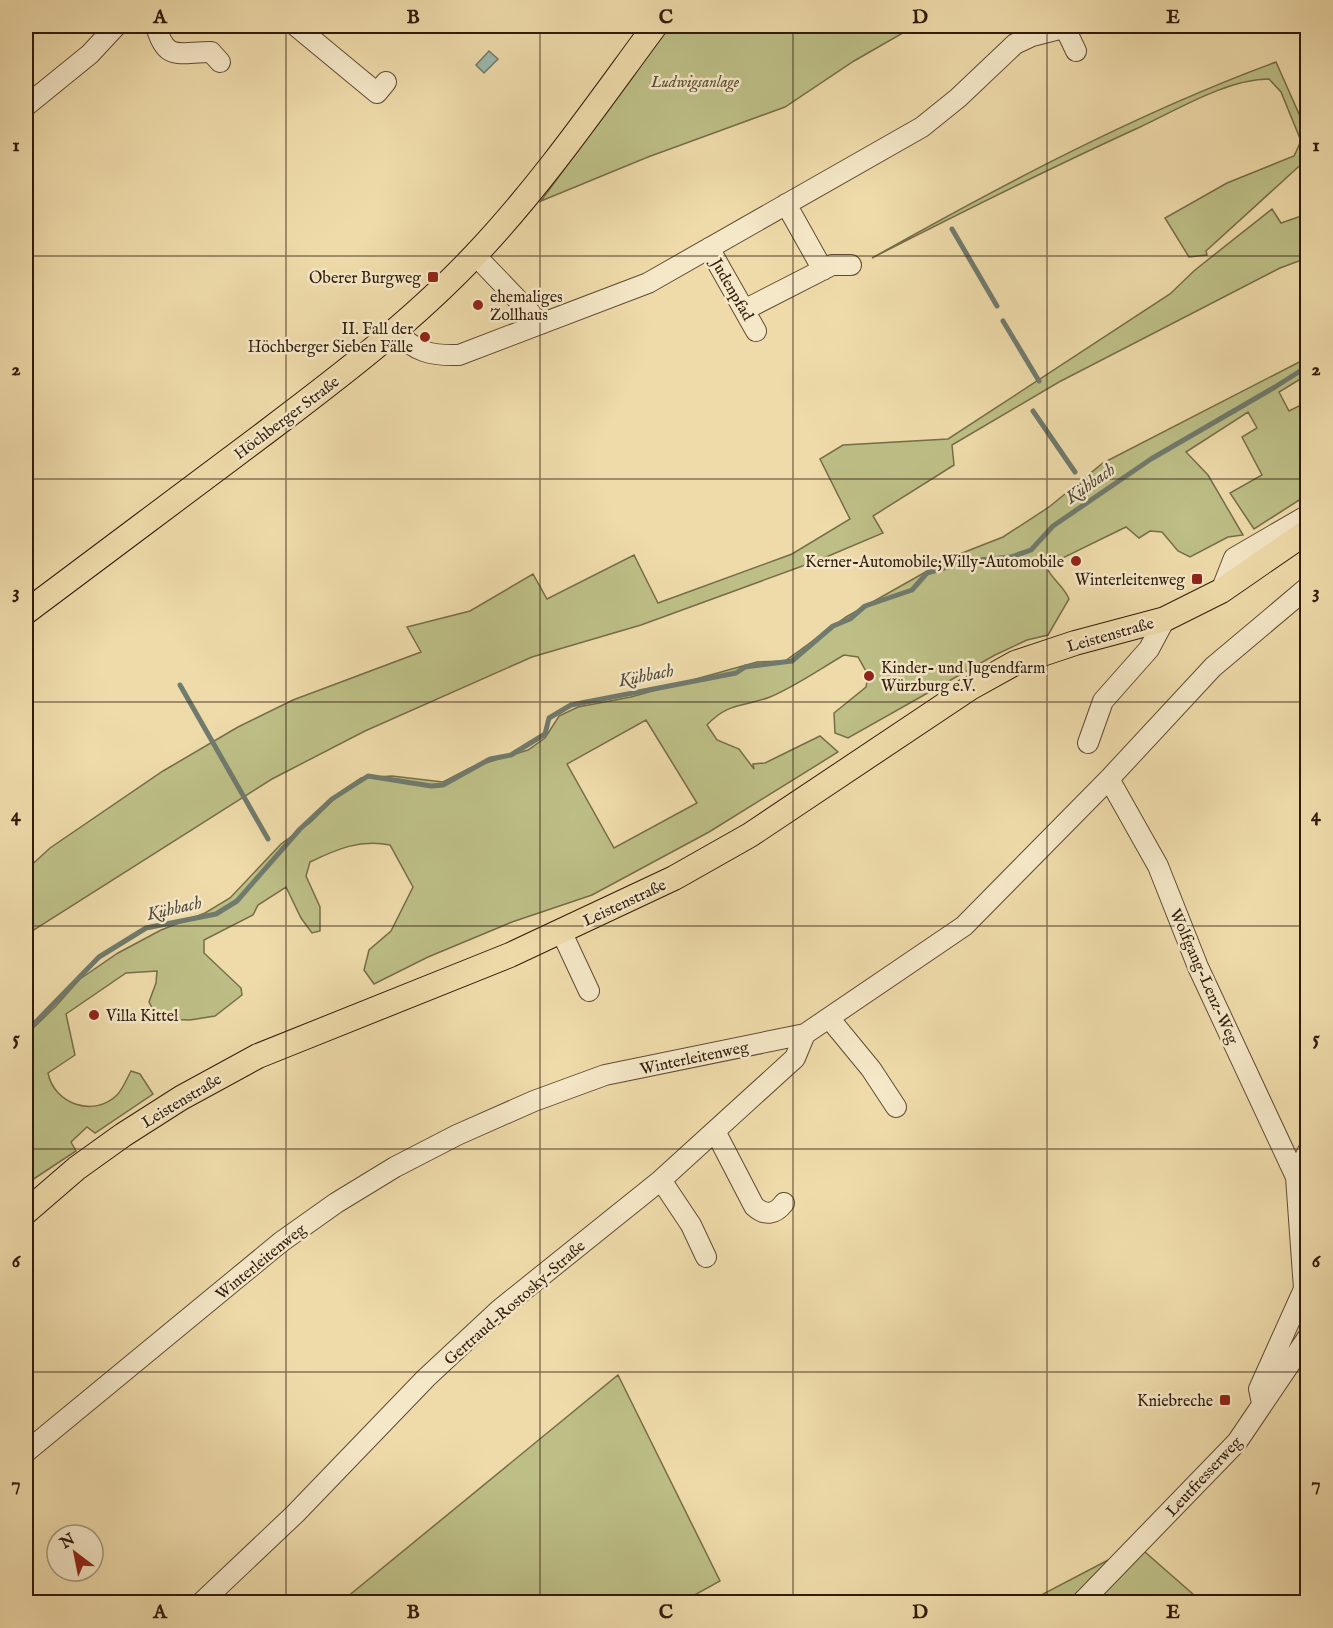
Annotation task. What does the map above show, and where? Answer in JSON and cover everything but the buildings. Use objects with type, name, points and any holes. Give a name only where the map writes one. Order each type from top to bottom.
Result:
[{"type":"main road","name":"Höchberger Straße","points":[[26,612],[330,384],[396,331],[475,255],[550,167],[655,26]]},
{"type":"main road","name":"Leistenstraße","points":[[26,1212],[77,1168],[123,1135],[181,1098],[258,1056],[510,955],[674,878],[750,835],[970,688],[1015,663],[1075,643],[1165,619],[1221,591],[1308,531]]},
{"type":"street","points":[[26,106],[90,54],[116,26]]},
{"type":"street","points":[[156,26],[162,46],[170,52],[211,52],[220,62]]},
{"type":"street","points":[[296,26],[377,93],[386,82]]},
{"type":"street","points":[[396,331],[408,344],[421,352],[435,356],[459,355],[648,283],[922,127],[958,98],[1015,44],[1032,36],[1068,27],[1076,51]]},
{"type":"street","points":[[786,204],[823,270]]},
{"type":"street","name":"Judenpfad","points":[[709,248],[746,309],[756,331]]},
{"type":"street","points":[[475,255],[541,324]]},
{"type":"street","points":[[746,309],[832,265],[851,265]]},
{"type":"street","points":[[1221,591],[1234,558],[1308,515]]},
{"type":"street","name":"Winterleitenweg","points":[[26,1452],[281,1242],[336,1203],[395,1167],[457,1135],[534,1101],[605,1076],[804,1034],[829,1018],[964,926],[1109,779],[1213,667],[1308,587]]},
{"type":"street","points":[[1088,743],[1103,701],[1149,649],[1165,619]]},
{"type":"street","name":"Wolfgang-Lenz-Weg","points":[[1109,779],[1158,866],[1198,967],[1296,1177]]},
{"type":"street","points":[[561,931],[588,991]]},
{"type":"street","points":[[829,1018],[871,1069],[896,1107]]},
{"type":"street","name":"Gertraud-Rostosky-Straße","points":[[202,1602],[295,1514],[426,1378],[499,1310],[661,1180],[795,1058],[804,1034]]},
{"type":"street","points":[[715,1131],[754,1206],[760,1212],[770,1214],[779,1210],[784,1203]]},
{"type":"street","points":[[1262,1403],[1259,1389],[1304,1289],[1296,1177],[1308,1151]]},
{"type":"street","points":[[661,1180],[691,1225],[706,1257]]},
{"type":"street","name":"Leutfresserweg","points":[[1082,1602],[1237,1442],[1308,1337]]},
{"type":"green space","name":"Ludwigsanlage","points":[[668,26],[915,26],[854,61],[785,107],[648,157],[541,201]]},
{"type":"green space","points":[[1276,62],[1307,132],[1307,159],[1206,251],[1207,255],[1189,257],[1165,218],[1227,183],[1294,156],[1301,141],[1281,92],[1269,79],[1236,84],[1202,97],[872,258],[1070,152],[1172,104]]},
{"type":"green space","points":[[1272,209],[1281,223],[1307,214],[1307,258],[1280,268],[1059,382],[952,445],[954,465],[873,516],[883,533],[819,560],[641,625],[532,657],[365,731],[272,779],[26,935],[26,870],[50,848],[163,771],[238,727],[293,700],[421,652],[407,627],[470,611],[533,574],[547,599],[634,555],[658,603],[792,554],[850,519],[820,459],[843,445],[948,439],[1170,294],[1195,270]]},
{"type":"green space","points":[[1307,358],[1307,375],[1279,392],[1289,411],[1307,402],[1307,439],[1305,440],[1308,447],[1307,495],[1254,529],[1230,493],[1262,475],[1242,437],[1257,428],[1248,412],[1186,452],[1208,475],[1243,535],[1228,537],[1190,557],[1178,551],[1162,532],[1150,531],[1139,538],[1126,527],[1046,566],[1069,599],[1048,635],[1027,640],[995,655],[848,738],[835,733],[834,713],[866,687],[868,675],[858,657],[844,655],[780,693],[722,712],[707,725],[717,740],[739,749],[754,769],[753,764],[765,763],[820,736],[838,752],[709,832],[592,895],[512,922],[428,957],[374,984],[364,970],[369,950],[391,931],[413,887],[390,845],[359,844],[339,849],[310,862],[306,876],[320,907],[320,931],[312,933],[301,918],[286,887],[258,905],[253,915],[204,940],[204,953],[241,988],[242,995],[215,1016],[190,1020],[158,1019],[149,1002],[156,983],[157,971],[126,973],[66,1014],[75,1055],[48,1073],[58,1093],[66,1100],[76,1104],[97,1106],[108,1102],[119,1093],[131,1071],[140,1074],[153,1094],[95,1133],[87,1127],[71,1142],[76,1151],[26,1184],[26,1035],[80,979],[118,953],[161,930],[205,913],[230,898],[281,844],[311,822],[343,790],[361,778],[392,776],[443,782],[470,768],[528,750],[545,738],[559,716],[578,707],[631,697],[757,662],[785,661],[846,617],[952,557],[1003,537],[1049,507],[1103,463]],"holes":[[[646,720],[697,803],[614,848],[567,764]]]},
{"type":"green space","points":[[618,1375],[720,1581],[682,1602],[341,1602]]},
{"type":"green space","points":[[1137,1545],[1202,1602],[1033,1602],[1041,1595]]},
{"type":"shaded area","points":[[489,51],[498,59],[484,73],[476,65]]},
{"type":"waterway","points":[[952,229],[997,306]]},
{"type":"waterway","points":[[1003,321],[1039,381]]},
{"type":"waterway","name":"Kühbach","points":[[26,1032],[99,957],[146,928],[216,914],[237,901],[300,829],[332,799],[368,776],[431,786],[443,785],[490,759],[511,755],[545,734],[549,718],[571,705],[736,673],[745,667],[792,661],[833,626],[850,619],[865,606],[912,590],[927,573],[968,561],[1011,557],[1031,550],[1053,526],[1151,459],[1308,366]]},
{"type":"waterway","points":[[1033,411],[1075,472]]},
{"type":"waterway","points":[[180,685],[268,839]]},
{"type":"place","name":"Oberer Burgweg","points":[[433,277]]},
{"type":"place","name":"ehemaliges Zollhaus","points":[[478,305]]},
{"type":"place","name":"II. Fall der Höchberger Sieben Fälle","points":[[425,337]]},
{"type":"place","name":"Kerner-Automobile;Willy-Automobile","points":[[1076,561]]},
{"type":"place","name":"Winterleitenweg","points":[[1197,579]]},
{"type":"place","name":"Kinder- und Jugendfarm Würzburg e.V.","points":[[869,676]]},
{"type":"place","name":"Villa Kittel","points":[[94,1015]]},
{"type":"place","name":"Kniebreche","points":[[1225,1400]]}]
